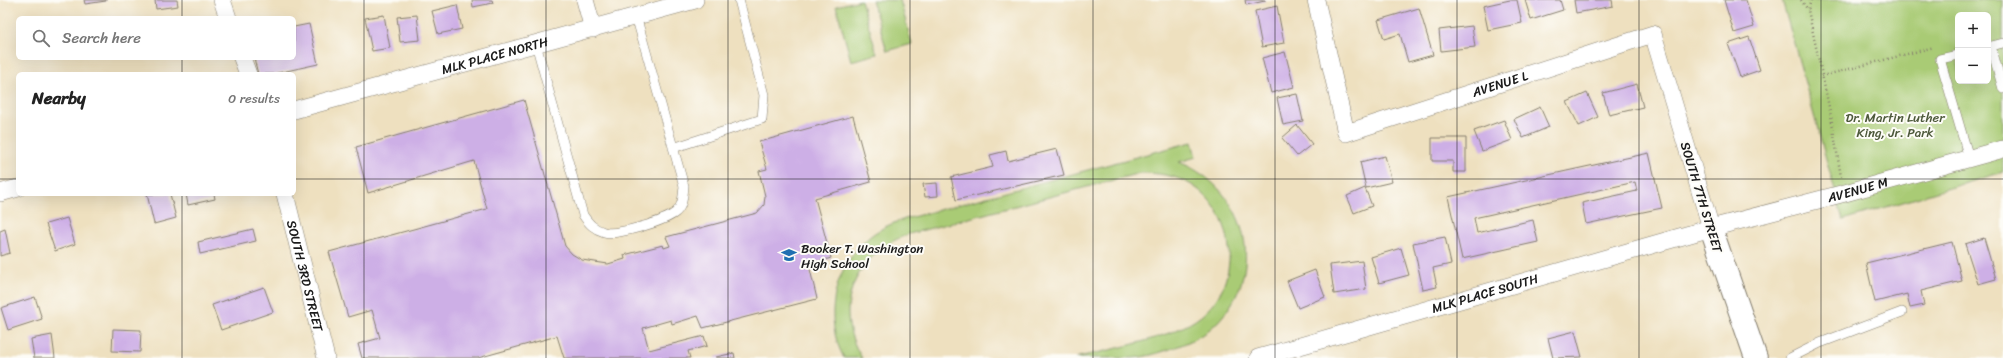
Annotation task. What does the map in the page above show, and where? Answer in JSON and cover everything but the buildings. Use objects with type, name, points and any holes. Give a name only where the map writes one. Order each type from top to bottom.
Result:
[{"type":"street","points":[[222,0],[227,16]]},
{"type":"street","points":[[585,0],[593,29]]},
{"type":"street","name":"MLK PLACE NORTH","points":[[296,109],[694,0]]},
{"type":"street","name":"AVENUE L","points":[[1316,0],[1346,133],[1653,34]]},
{"type":"street","name":"SOUTH 7TH STREET","points":[[1653,34],[1711,228],[1756,358]]},
{"type":"street","points":[[243,60],[247,72]]},
{"type":"street","name":"AVENUE M","points":[[1711,228],[1845,193],[2003,149]]},
{"type":"street","points":[[0,193],[16,189]]},
{"type":"street","name":"SOUTH 3RD STREET","points":[[286,196],[326,358]]},
{"type":"street","name":"MLK PLACE SOUTH","points":[[1258,358],[1711,228]]},
{"type":"lane","points":[[673,148],[762,118],[764,95],[739,0]]},
{"type":"lane","points":[[536,44],[583,215],[588,223],[596,229],[606,233],[617,233],[667,218],[676,212],[682,201],[684,186],[636,16]]},
{"type":"lane","points":[[1991,46],[2003,43]]},
{"type":"lane","points":[[1989,48],[2003,89]]},
{"type":"lane","points":[[1955,55],[1940,59],[1969,158]]},
{"type":"lane","points":[[1790,358],[1820,343],[1902,312]]},
{"type":"path","points":[[1801,0],[1808,10],[1845,193]]},
{"type":"path","points":[[1808,10],[1811,0]]},
{"type":"path","points":[[1822,76],[1937,46]]},
{"type":"green space","points":[[861,0],[877,54],[851,61],[836,6]]},
{"type":"green space","points":[[872,0],[900,0],[912,44],[887,51]]},
{"type":"green space","name":"Dr. Martin Luther King, Jr. Park","points":[[1782,0],[2003,0],[2003,172],[1843,220]]},
{"type":"green space","points":[[1192,142],[1196,157],[1179,162],[1198,172],[1214,184],[1227,199],[1237,217],[1243,235],[1246,255],[1243,276],[1233,302],[1216,324],[1200,336],[1168,350],[1140,357],[1075,358],[1124,347],[1175,331],[1201,316],[1215,301],[1224,284],[1229,266],[1229,247],[1225,228],[1217,211],[1205,196],[1190,184],[1178,178],[1153,173],[1140,173],[909,234],[890,243],[875,254],[862,268],[854,284],[849,302],[848,320],[853,339],[862,358],[844,358],[834,328],[833,312],[835,296],[845,266],[854,253],[869,237],[889,225],[905,219]]},
{"type":"place","name":"Booker T. Washington High School","points":[[789,255]]}]
